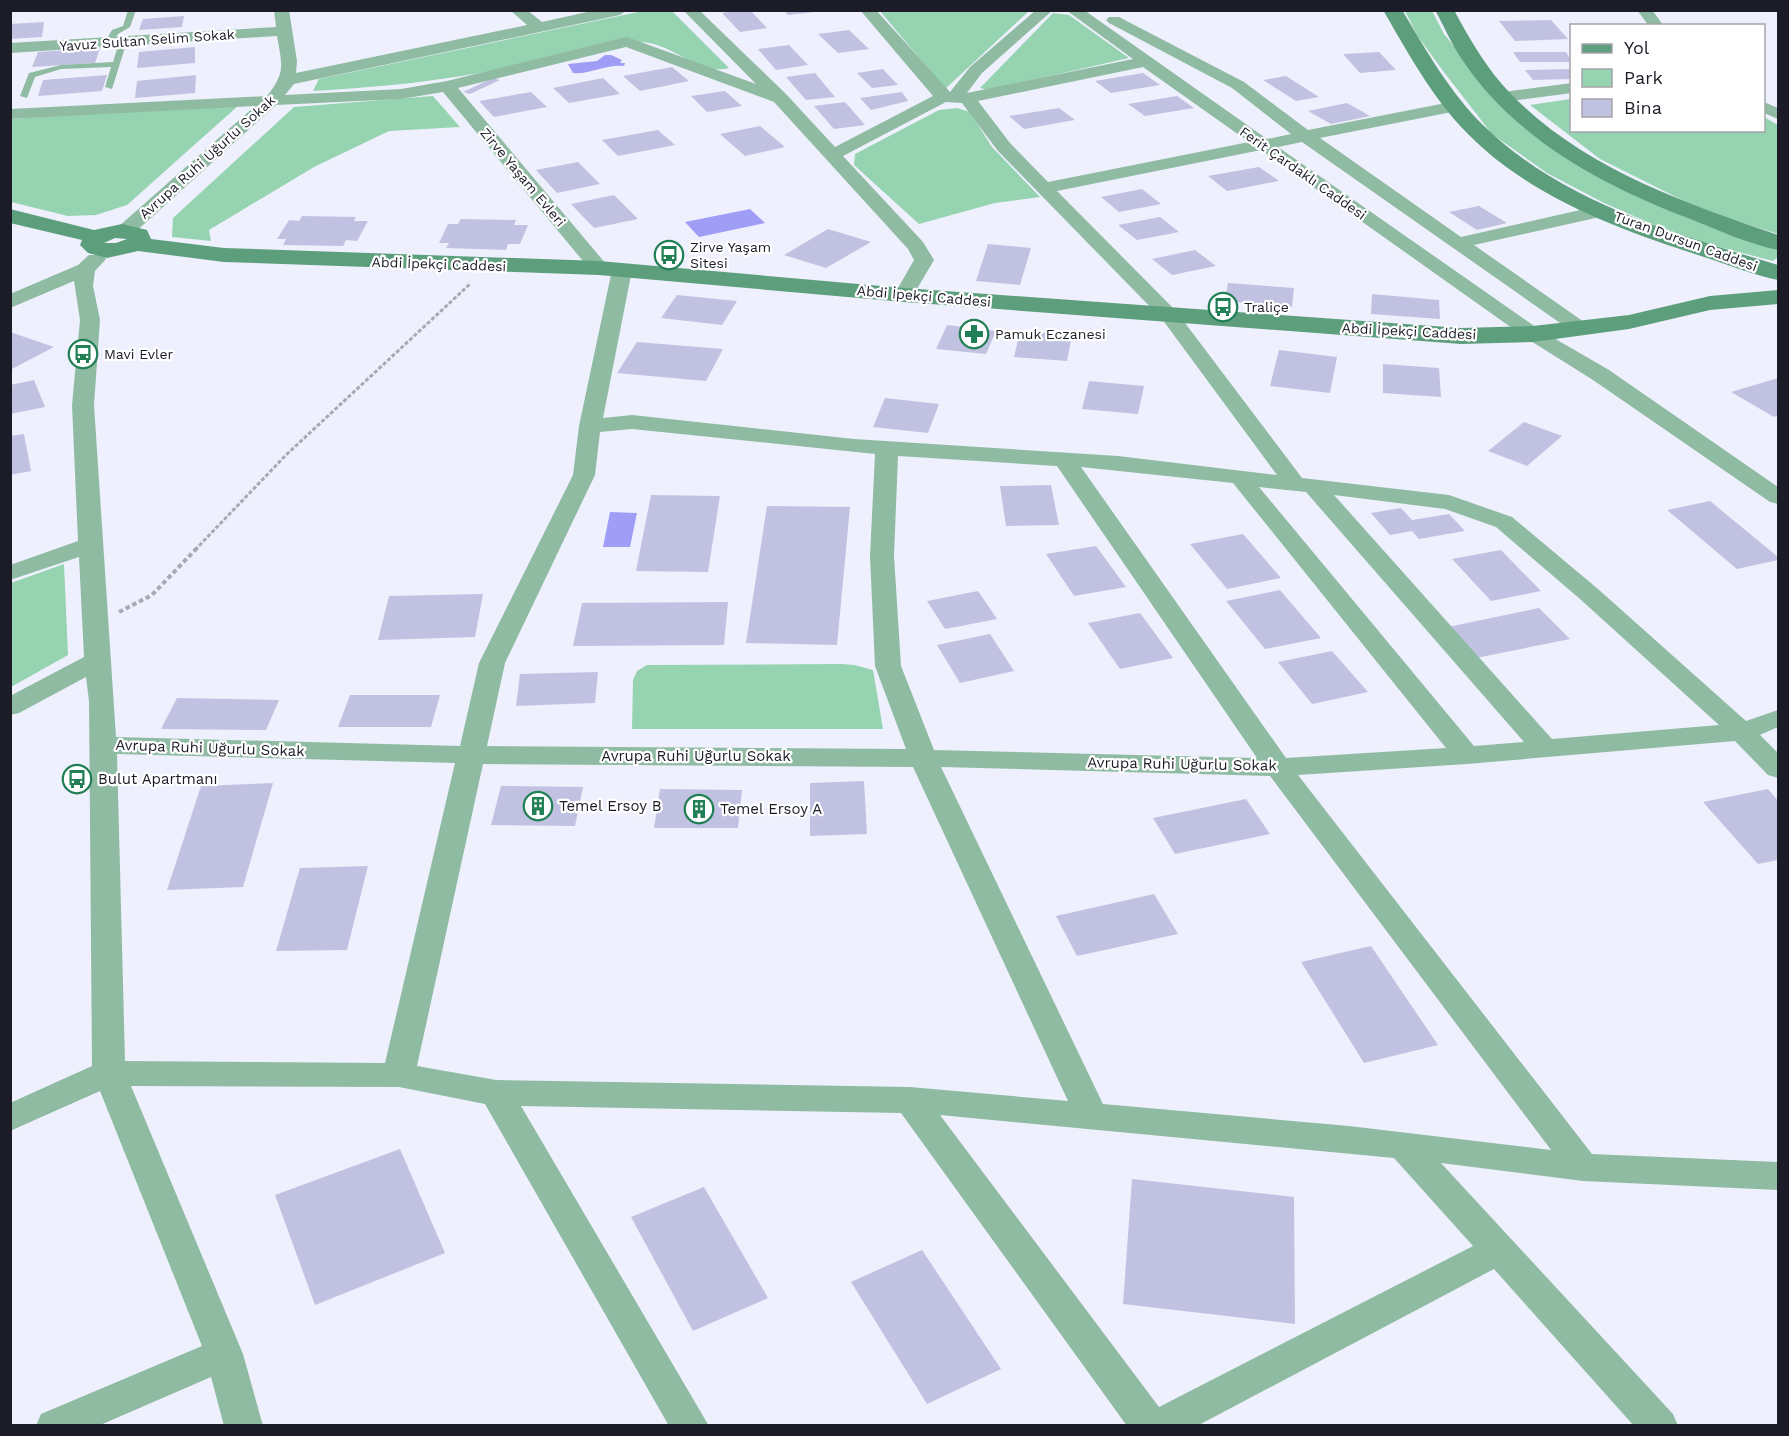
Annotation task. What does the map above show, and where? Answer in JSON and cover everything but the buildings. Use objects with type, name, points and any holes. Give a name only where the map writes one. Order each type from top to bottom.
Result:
[{"type":"main road","points":[[1444,10],[1454,34],[1502,97],[1544,133],[1609,176],[1688,212],[1779,243]]},
{"type":"main road","name":"Turan Dursun Caddesi","points":[[1392,11],[1456,106],[1478,132],[1506,155],[1536,175],[1602,211],[1699,248],[1778,273]]},
{"type":"main road","name":"Abdi İpekçi Caddesi","points":[[10,216],[122,249],[130,238],[224,255],[610,269],[904,295],[1461,336],[1533,334],[1629,322],[1710,303]]},
{"type":"main road","points":[[1699,248],[1735,268],[1741,278],[1739,288]]},
{"type":"main road","points":[[1710,303],[1739,288],[1778,273]]},
{"type":"main road","points":[[1710,303],[1779,297]]},
{"type":"street","points":[[280,10],[289,61],[288,80],[620,10]]},
{"type":"street","points":[[517,10],[539,27]]},
{"type":"street","points":[[690,10],[780,98],[916,246],[924,260],[904,295]]},
{"type":"street","points":[[867,10],[1169,315],[1305,486],[1545,748]]},
{"type":"street","points":[[955,98],[976,70],[1046,10]]},
{"type":"street","name":"Ferit Çardaklı Caddesi","points":[[1074,10],[1533,334],[1601,375],[1779,497]]},
{"type":"street","points":[[1097,10],[1238,85],[1305,136],[1580,328]]},
{"type":"street","points":[[1644,10],[1655,24]]},
{"type":"street","name":"Yavuz Sultan Selim Sokak","points":[[10,48],[283,31]]},
{"type":"street","points":[[10,114],[401,94],[447,86],[627,42],[780,98]]},
{"type":"street","points":[[833,155],[955,98],[1148,61]]},
{"type":"street","name":"Avrupa Ruhi Uğurlu Sokak","points":[[130,238],[273,99],[288,80]]},
{"type":"street","name":"Zirve Yaşam Evleri","points":[[447,86],[610,269]]},
{"type":"street","points":[[1502,97],[1570,87]]},
{"type":"street","points":[[1045,188],[1456,106]]},
{"type":"street","points":[[1765,107],[1779,114]]},
{"type":"street","points":[[1458,243],[1602,211]]},
{"type":"street","points":[[10,302],[85,268],[101,244]]},
{"type":"street","name":"Avrupa Ruhi Uğurlu Sokak","points":[[85,268],[83,286],[90,320],[83,405],[103,745],[471,755],[923,758],[1278,767],[1467,755],[1742,732],[1779,718]]},
{"type":"street","points":[[399,1075],[492,663],[584,475],[610,269]]},
{"type":"street","points":[[590,426],[632,422],[887,448],[1118,464],[1449,502],[1504,522],[1589,594],[1742,732],[1779,769]]},
{"type":"street","points":[[887,448],[882,556],[888,666],[923,758],[1092,1116]]},
{"type":"street","points":[[1064,460],[1278,767],[1583,1167]]},
{"type":"street","points":[[1241,479],[1467,755]]},
{"type":"street","points":[[12,570],[90,545]]},
{"type":"street","points":[[10,707],[97,660]]},
{"type":"street","points":[[103,745],[109,1073],[224,1354],[244,1425]]},
{"type":"street","points":[[10,1118],[109,1073],[399,1075],[496,1093],[910,1100],[1404,1146],[1583,1167],[1779,1176]]},
{"type":"street","points":[[496,1093],[690,1425]]},
{"type":"street","points":[[910,1100],[1150,1425]]},
{"type":"street","points":[[1404,1146],[1659,1425]]},
{"type":"street","points":[[1159,1425],[1497,1250]]},
{"type":"street","points":[[55,1425],[224,1354]]},
{"type":"lane","points":[[109,87],[116,64],[115,32],[126,27],[132,10]]},
{"type":"lane","points":[[24,96],[32,75],[44,70],[116,64]]},
{"type":"path","points":[[95,625],[152,595],[286,455],[454,301],[487,265]]},
{"type":"green space","points":[[643,11],[672,11],[729,68],[706,67],[662,47],[639,42],[604,45],[477,74],[384,86],[313,91],[319,79]]},
{"type":"green space","points":[[880,11],[1029,11],[945,89]]},
{"type":"green space","points":[[1405,11],[1432,11],[1444,34],[1499,102],[1687,217],[1778,247],[1778,257],[1773,261],[1682,237],[1604,203],[1547,173],[1492,134],[1417,35]]},
{"type":"green space","points":[[1053,13],[1069,15],[1129,58],[989,90],[980,88]]},
{"type":"green space","points":[[433,96],[460,127],[389,131],[314,167],[209,230],[211,241],[172,237],[173,218],[294,107]]},
{"type":"green space","points":[[1570,99],[1570,132],[1765,132],[1765,118],[1778,125],[1778,234],[1702,210],[1600,159],[1530,105]]},
{"type":"green space","points":[[239,105],[127,205],[96,215],[68,216],[11,202],[11,119]]},
{"type":"green space","points":[[957,108],[970,112],[992,147],[1040,197],[995,203],[919,224],[854,165],[855,154],[939,110]]},
{"type":"green space","points":[[64,564],[68,655],[11,687],[11,583]]},
{"type":"green space","points":[[841,664],[873,670],[883,729],[632,729],[633,680],[637,671],[647,665]]},
{"type":"shaded area","points":[[605,55],[622,60],[620,63],[625,63],[624,66],[573,73],[568,64],[597,61]]},
{"type":"shaded area","points":[[750,209],[765,223],[699,237],[685,222]]},
{"type":"shaded area","points":[[610,512],[637,513],[630,547],[603,547]]},
{"type":"place","name":"Zirve Yaşam Sitesi","points":[[669,255]]},
{"type":"place","name":"Traliçe","points":[[1223,307]]},
{"type":"place","name":"Pamuk Eczanesi","points":[[974,334]]},
{"type":"place","name":"Mavi Evler","points":[[83,354]]},
{"type":"place","name":"Bulut Apartmanı","points":[[77,779]]},
{"type":"place","name":"Temel Ersoy B","points":[[538,806]]},
{"type":"place","name":"Temel Ersoy A","points":[[699,809]]}]
